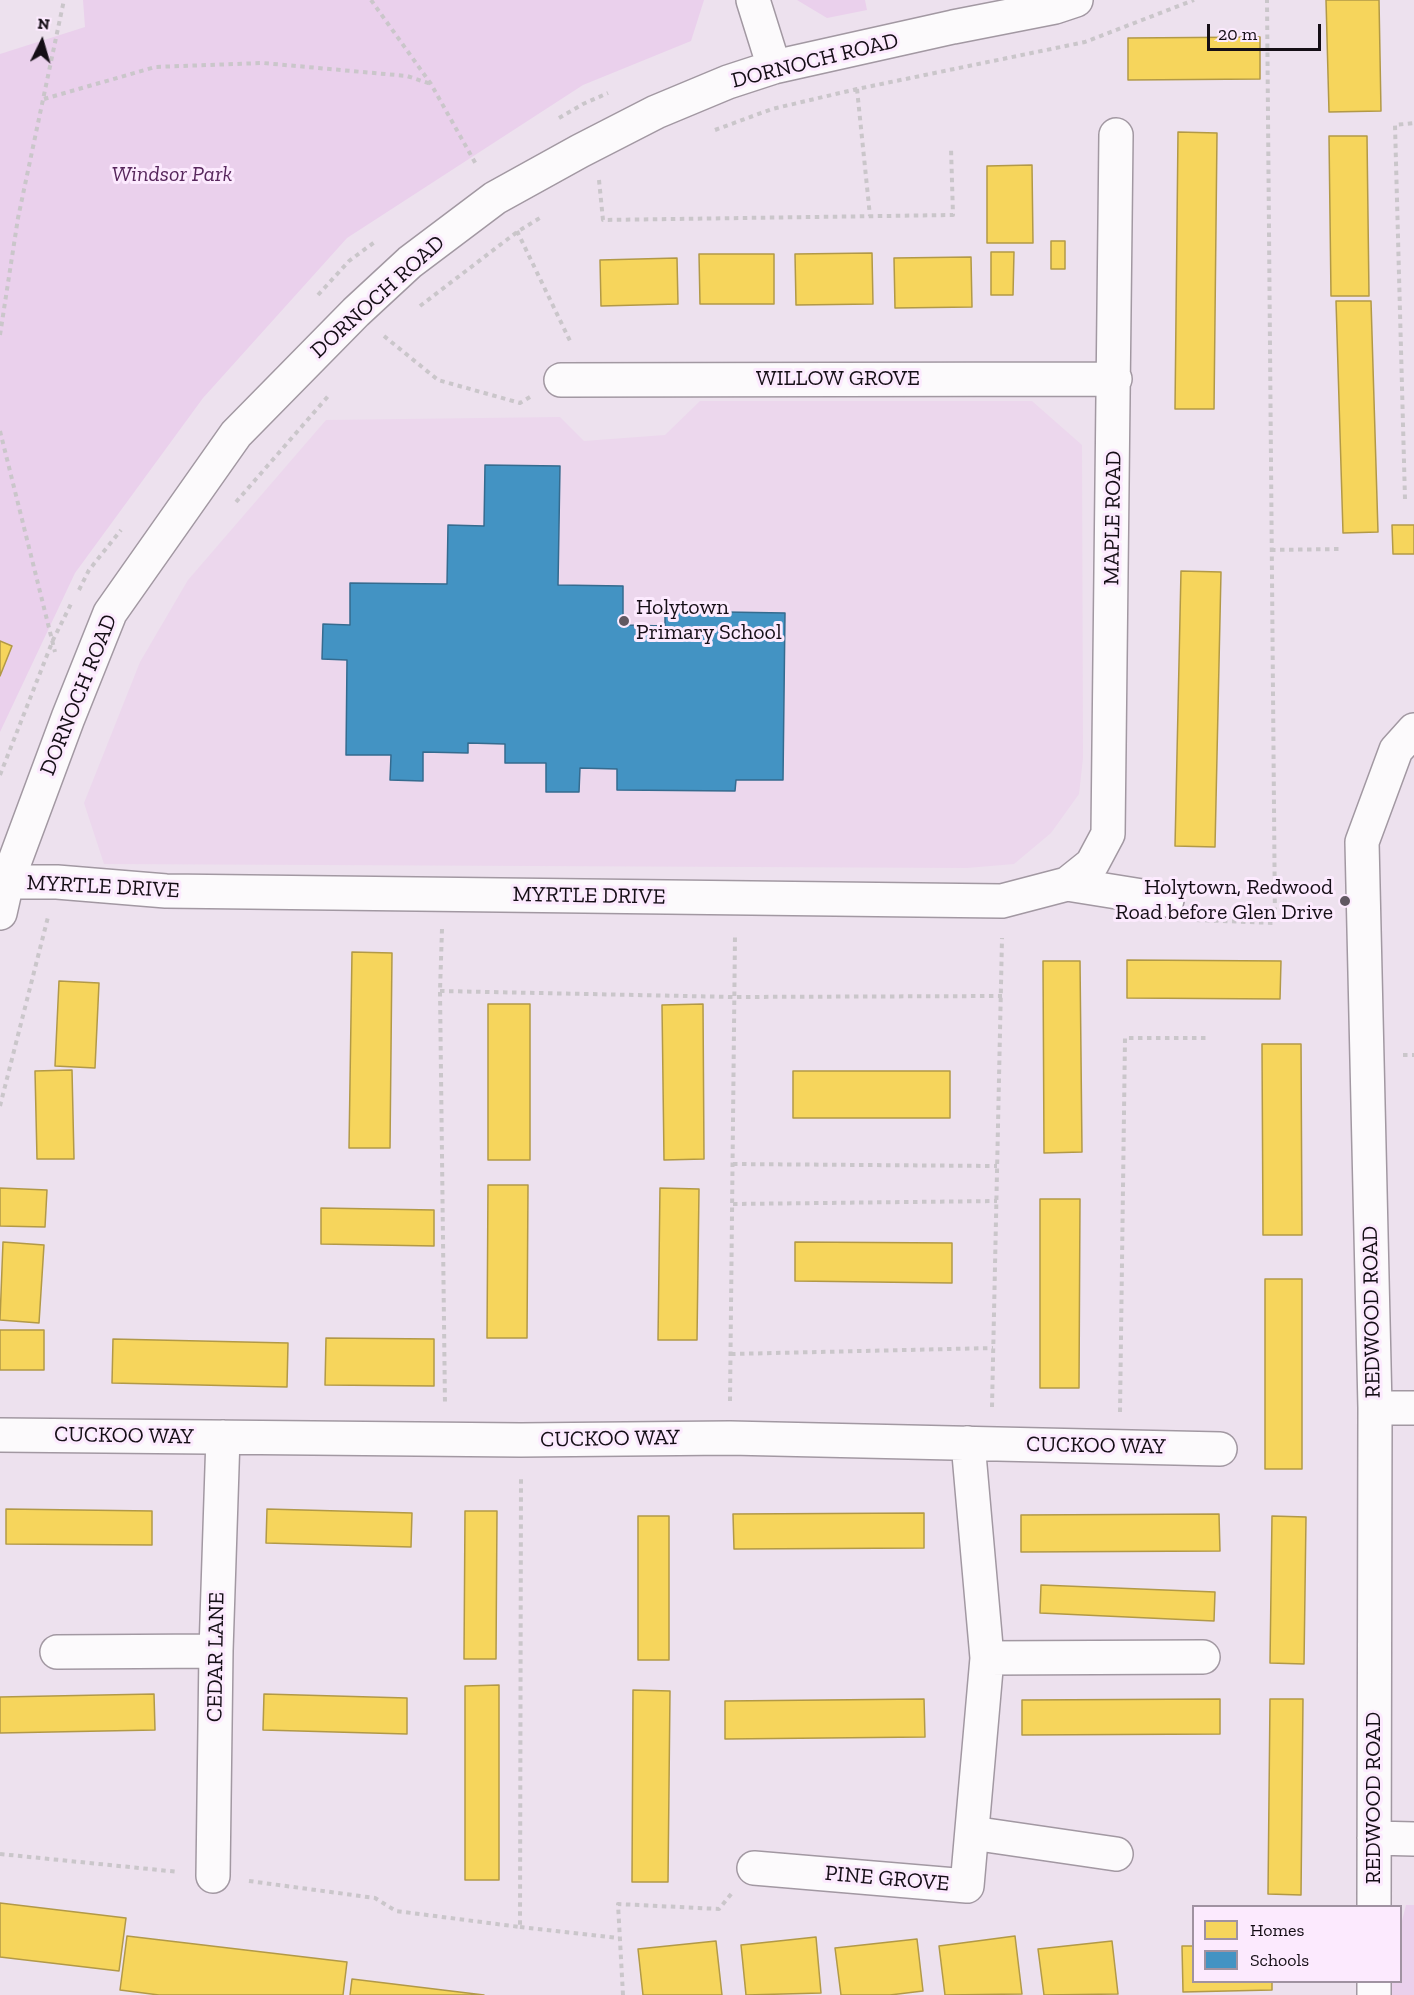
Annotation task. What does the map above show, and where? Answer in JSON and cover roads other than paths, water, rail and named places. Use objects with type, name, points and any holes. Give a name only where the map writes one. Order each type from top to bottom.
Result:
[{"type":"street","points":[[753,0],[774,67]]},
{"type":"street","name":"DORNOCH ROAD","points":[[4,897],[68,718],[110,613],[236,434],[356,312],[410,262],[495,198],[656,112],[728,82],[774,67],[1055,7],[1076,0]]},
{"type":"street","name":"MAPLE ROAD","points":[[1066,884],[1092,864],[1108,834],[1116,135]]},
{"type":"street","name":"WILLOW GROVE","points":[[561,380],[1115,379]]},
{"type":"street","name":"REDWOOD ROAD","points":[[1374,1905],[1375,1408],[1362,842],[1396,750],[1414,730]]},
{"type":"street","name":"MYRTLE DRIVE","points":[[4,897],[57,882],[166,891],[1002,901],[1066,884],[1167,900]]},
{"type":"street","points":[[1375,1408],[1414,1408]]},
{"type":"street","name":"CUCKOO WAY","points":[[0,1434],[521,1440],[730,1438],[1220,1449]]},
{"type":"street","name":"CEDAR LANE","points":[[213,1876],[216,1651],[223,1437]]},
{"type":"street","name":"PINE GROVE","points":[[754,1868],[967,1886],[987,1658],[979,1443]]},
{"type":"street","points":[[57,1652],[216,1651]]},
{"type":"street","points":[[987,1658],[1203,1657]]},
{"type":"street","points":[[972,1833],[1116,1854]]},
{"type":"street","points":[[1374,1838],[1414,1839]]},
{"type":"place","name":"Holytown Primary School","points":[[624,621]]},
{"type":"place","name":"Holytown, Redwood Road before Glen Drive","points":[[1345,901]]},
{"type":"park label","name":"Windsor Park","points":[[172,175]]}]
